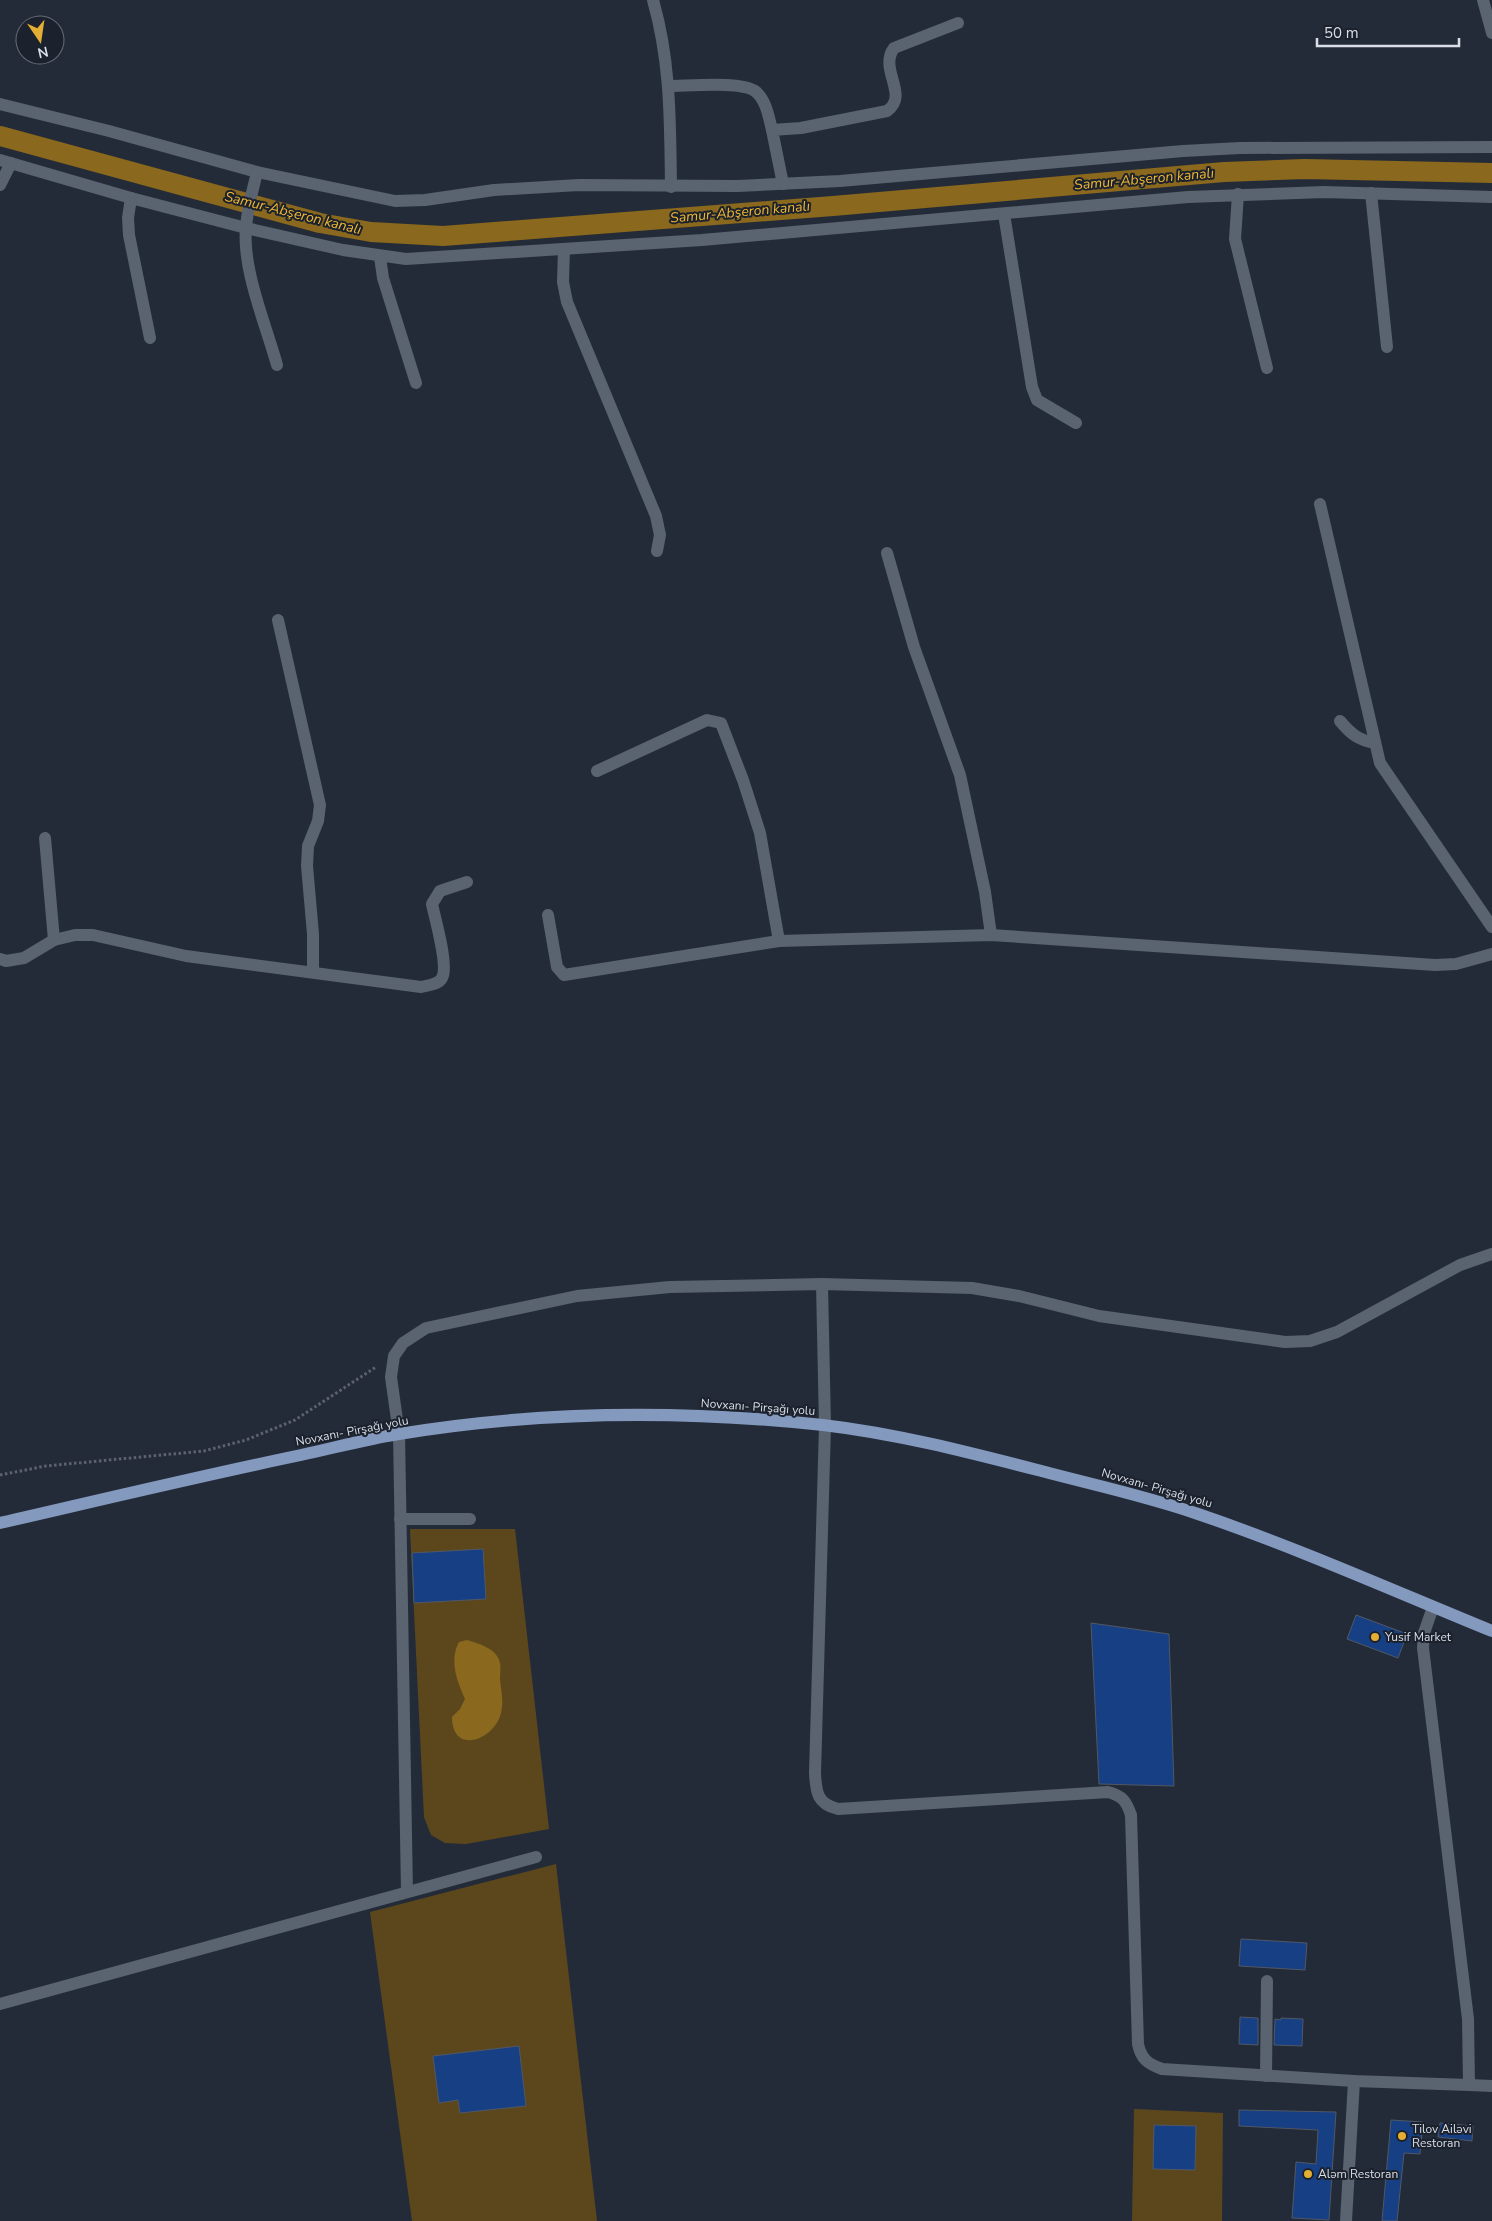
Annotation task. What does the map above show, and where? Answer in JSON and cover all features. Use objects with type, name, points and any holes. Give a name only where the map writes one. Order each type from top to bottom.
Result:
[{"type":"main road","name":"Novxanı- Pirşağı yolu","points":[[0,1523],[260,1463],[399,1434],[511,1421],[571,1417],[709,1417],[825,1426],[958,1450],[1132,1494],[1194,1512],[1364,1576],[1492,1631]]},
{"type":"street","points":[[653,0],[661,28],[669,86],[670,187]]},
{"type":"street","points":[[1483,0],[1492,32]]},
{"type":"street","points":[[772,130],[800,128],[887,111],[894,106],[897,99],[888,55],[894,48],[958,23]]},
{"type":"street","points":[[669,86],[734,85],[755,91],[763,100],[772,130],[782,184]]},
{"type":"street","points":[[0,104],[110,131],[257,172],[395,201],[425,200],[533,187],[578,185],[670,187],[840,181],[1202,150],[1492,147]]},
{"type":"street","points":[[0,185],[5,162],[246,228],[380,257],[429,259],[702,240],[1238,194],[1371,193],[1492,197]]},
{"type":"street","points":[[257,172],[246,228],[247,256],[277,365]]},
{"type":"street","points":[[1371,193],[1387,347]]},
{"type":"street","points":[[1238,194],[1235,239],[1267,368]]},
{"type":"street","points":[[131,198],[128,218],[129,234],[150,338]]},
{"type":"street","points":[[1004,214],[1032,387],[1037,400],[1076,424]]},
{"type":"street","points":[[564,249],[563,282],[567,302],[656,516],[660,535],[657,551]]},
{"type":"street","points":[[380,257],[383,278],[416,383]]},
{"type":"street","points":[[1320,504],[1380,763],[1492,927]]},
{"type":"street","points":[[887,553],[914,647],[960,775],[985,892],[992,935]]},
{"type":"street","points":[[278,620],[320,805],[318,821],[308,846],[307,859],[313,934],[313,972]]},
{"type":"street","points":[[597,771],[707,720],[721,723],[743,780],[760,833],[779,941]]},
{"type":"street","points":[[1340,721],[1353,736],[1360,740],[1375,742]]},
{"type":"street","points":[[45,838],[54,940]]},
{"type":"street","points":[[0,959],[6,961],[24,958],[54,940],[75,934],[93,935],[186,956],[421,987],[437,983],[443,976],[444,962],[432,904],[440,891],[467,882]]},
{"type":"street","points":[[548,915],[557,967],[564,975],[779,941],[992,935],[1435,965],[1456,964],[1492,954]]},
{"type":"street","points":[[406,1892],[399,1434],[391,1377],[394,1356],[403,1343],[426,1328],[577,1296],[670,1287],[822,1284],[972,1288],[1019,1296],[1099,1316],[1285,1342],[1310,1341],[1337,1332],[1460,1265],[1492,1254]]},
{"type":"street","points":[[822,1284],[825,1426],[815,1773],[819,1798],[826,1806],[838,1809],[1108,1792],[1120,1795],[1127,1802],[1131,1815],[1138,2044],[1141,2056],[1150,2064],[1162,2069],[1266,2076],[1492,2086]]},
{"type":"street","points":[[400,1519],[470,1519]]},
{"type":"street","points":[[1433,1606],[1424,1633],[1423,1648],[1468,2019],[1469,2085]]},
{"type":"street","points":[[0,2004],[536,1857]]},
{"type":"street","points":[[1266,2076],[1267,1981]]},
{"type":"street","points":[[1346,2221],[1354,2081]]},
{"type":"path","points":[[0,1475],[46,1466],[204,1451],[246,1440],[295,1420],[394,1356]]},
{"type":"shaded area","points":[[410,1529],[515,1529],[549,1829],[466,1844],[445,1843],[431,1835],[424,1817]]},
{"type":"shaded area","points":[[467,1640],[491,1650],[498,1658],[500,1665],[501,1713],[497,1723],[490,1731],[474,1740],[466,1740],[459,1736],[454,1729],[452,1717],[460,1709],[465,1699],[459,1685],[454,1663],[459,1642]]},
{"type":"shaded area","points":[[556,1864],[597,2221],[412,2221],[370,1912]]},
{"type":"shaded area","points":[[1134,2109],[1223,2113],[1222,2221],[1132,2221]]},
{"type":"building","points":[[483,1549],[486,1599],[414,1603],[412,1553]]},
{"type":"building","points":[[1356,1615],[1407,1634],[1398,1658],[1347,1639]]},
{"type":"building","points":[[1091,1623],[1169,1634],[1174,1786],[1099,1784]]},
{"type":"building","points":[[1241,1939],[1307,1943],[1305,1970],[1239,1966]]},
{"type":"building","points":[[1240,2017],[1258,2018],[1258,2045],[1239,2044]]},
{"type":"building","points":[[1281,2018],[1303,2019],[1302,2046],[1274,2045],[1275,2019],[1281,2020]]},
{"type":"building","points":[[519,2046],[526,2106],[460,2113],[458,2100],[439,2103],[433,2056]]},
{"type":"building","points":[[1239,2110],[1336,2112],[1329,2220],[1292,2218],[1296,2162],[1316,2164],[1318,2130],[1239,2126]]},
{"type":"building","points":[[1391,2120],[1423,2122],[1420,2154],[1404,2153],[1397,2221],[1382,2221]]},
{"type":"building","points":[[1440,2123],[1473,2126],[1472,2141],[1438,2137]]},
{"type":"building","points":[[1154,2125],[1196,2126],[1195,2170],[1153,2169]]},
{"type":"waterway","name":"Samur-Abşeron kanalı","points":[[0,136],[320,223],[371,232],[443,236],[833,206],[1224,172],[1304,169],[1492,173]]},
{"type":"place","name":"Yusif Market","points":[[1375,1637]]},
{"type":"place","name":"Tilov Ailəvi Restoran","points":[[1402,2136]]},
{"type":"place","name":"Aləm Restoran","points":[[1308,2174]]}]
